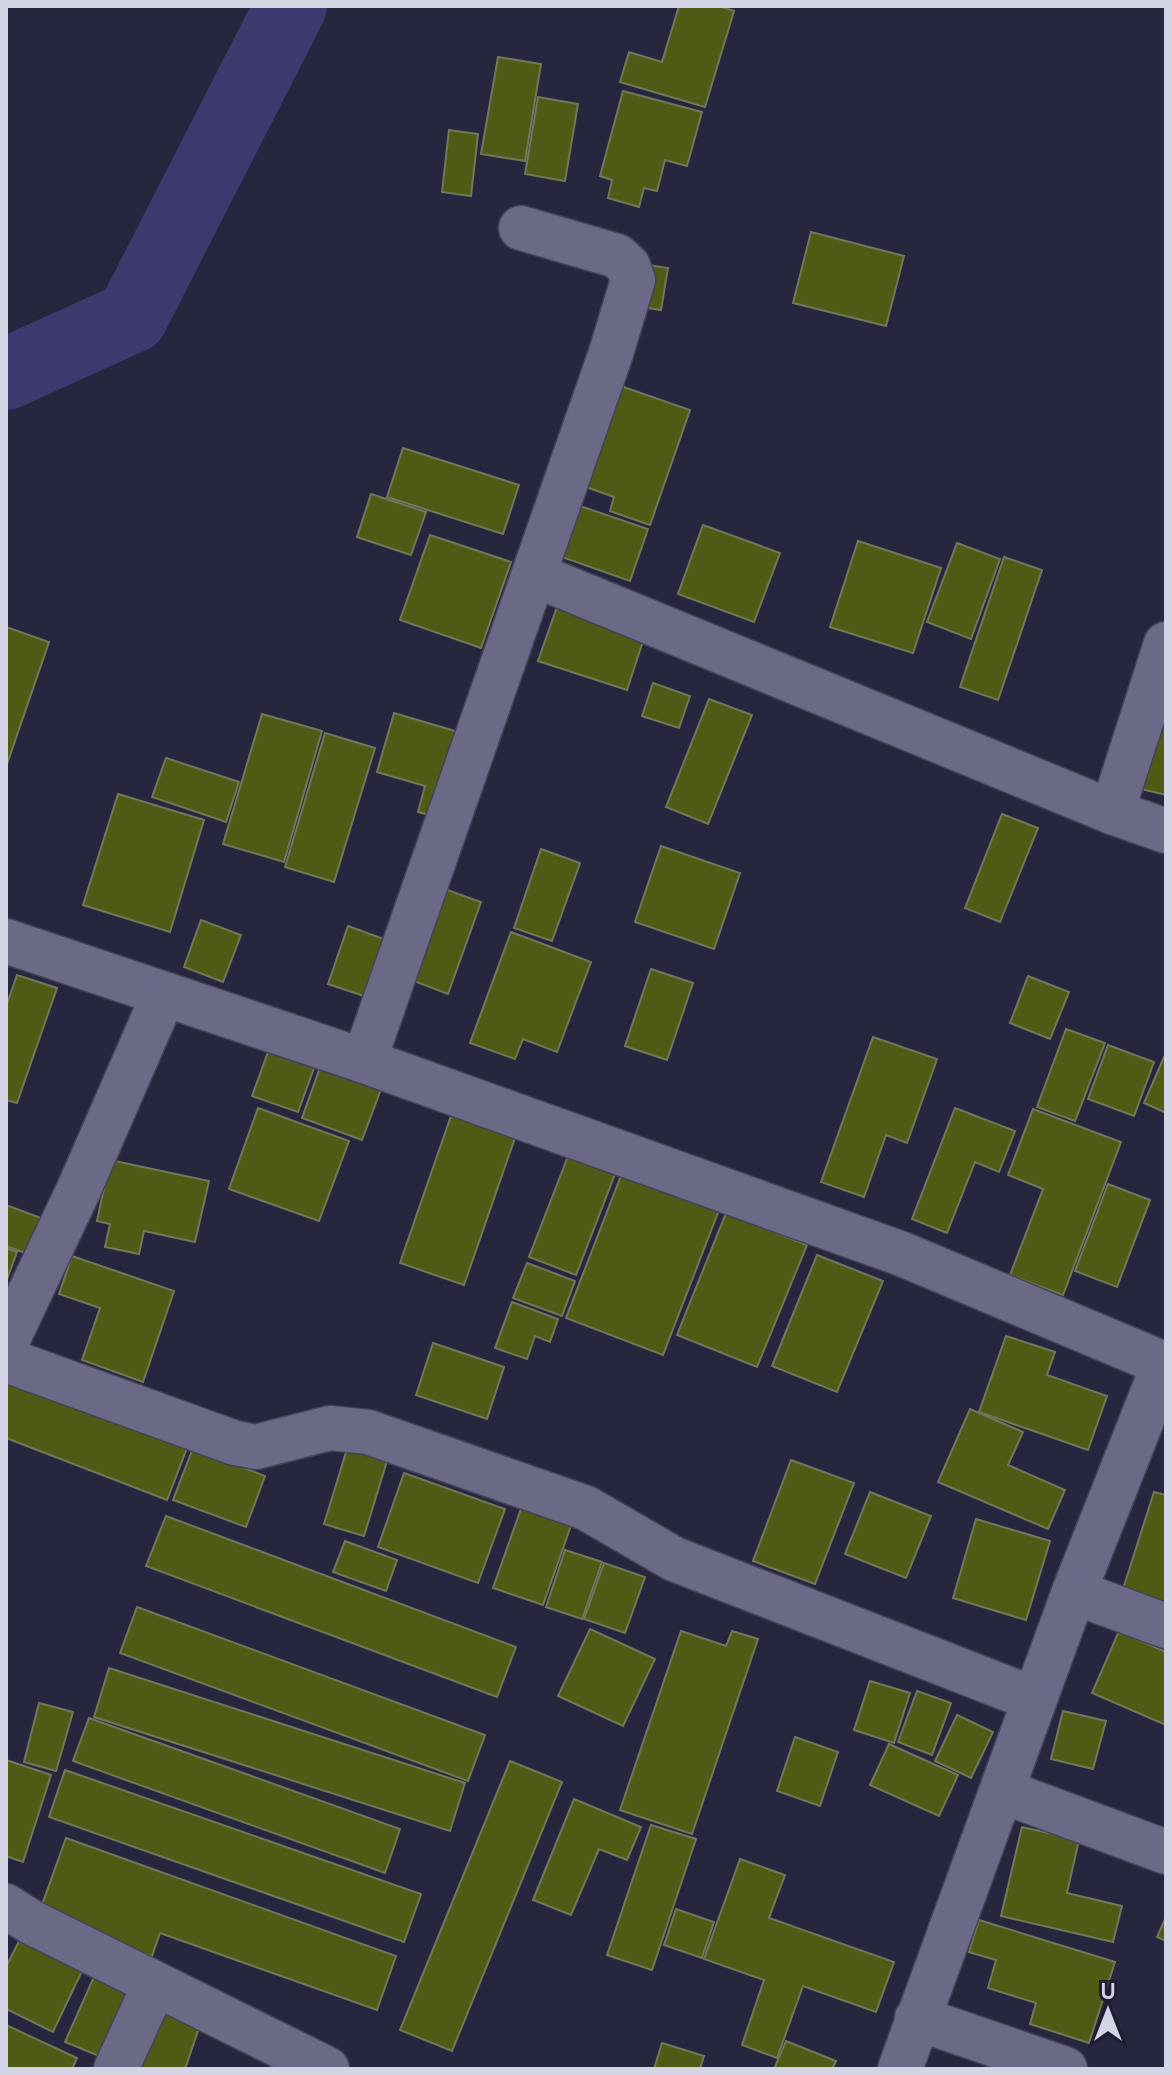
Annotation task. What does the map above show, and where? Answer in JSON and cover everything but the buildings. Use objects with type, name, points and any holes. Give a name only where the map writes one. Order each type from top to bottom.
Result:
[{"type":"street","points":[[364,1061],[535,575],[633,280],[628,266],[617,256],[521,228]]},
{"type":"street","points":[[535,575],[1112,812],[1166,831]]},
{"type":"street","points":[[1112,812],[1166,644]]},
{"type":"street","points":[[6,941],[364,1061],[902,1254],[1162,1382],[1074,1592],[900,2069]]},
{"type":"street","points":[[6,1343],[79,1189],[164,994]]},
{"type":"street","points":[[6,1360],[235,1443],[256,1447],[330,1428],[368,1432],[586,1508],[674,1559],[1034,1699]]},
{"type":"street","points":[[1074,1592],[1166,1626]]},
{"type":"street","points":[[1002,1791],[1166,1852]]},
{"type":"street","points":[[6,1906],[31,1922],[327,2069]]},
{"type":"street","points":[[116,2069],[155,1984]]},
{"type":"street","points":[[917,2018],[1065,2069]]},
{"type":"waterway","points":[[6,374],[132,317],[291,6]]}]
